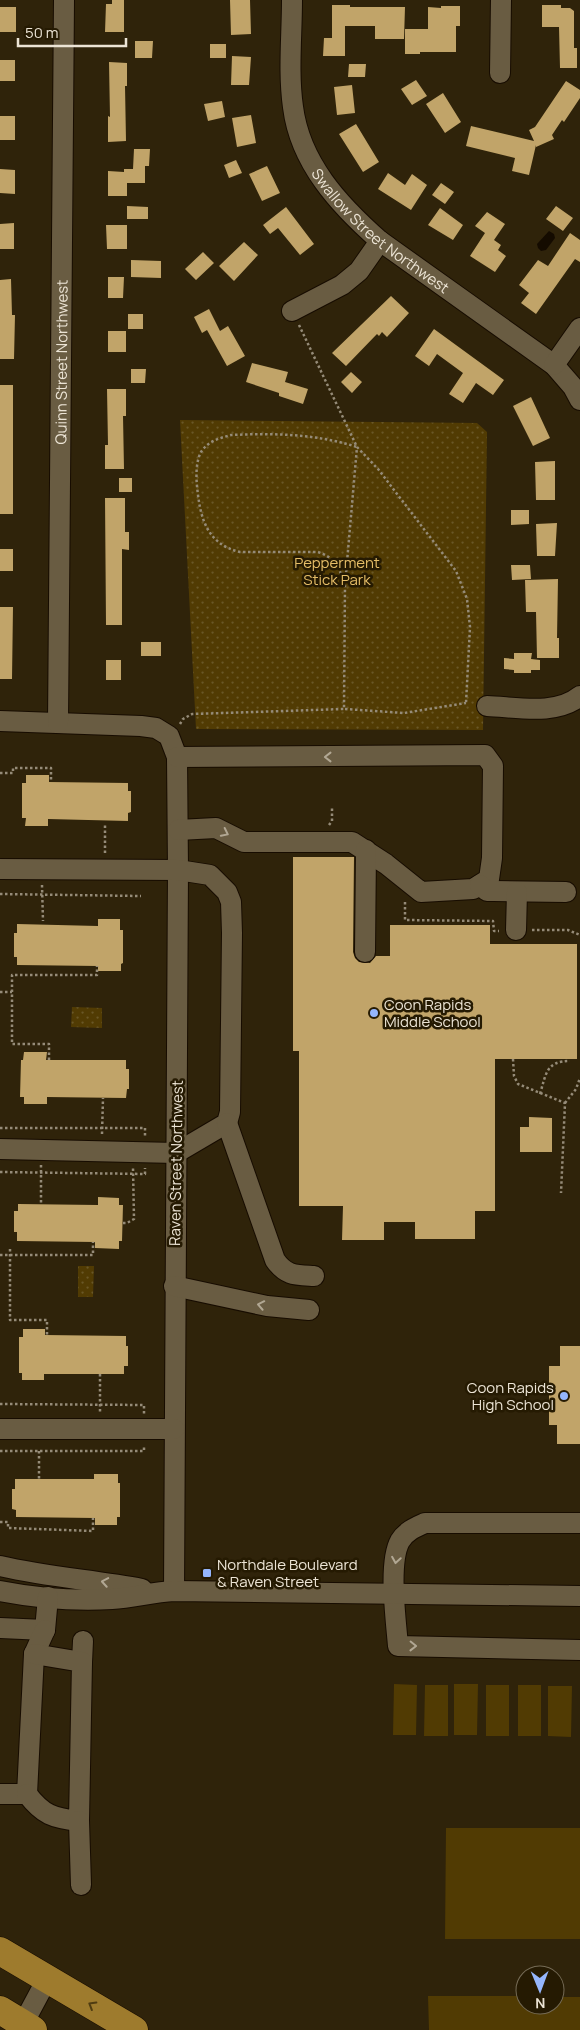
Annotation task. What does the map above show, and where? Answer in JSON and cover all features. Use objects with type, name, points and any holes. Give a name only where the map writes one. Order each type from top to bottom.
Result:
[{"type":"highway","points":[[0,1947],[47,1979]]},
{"type":"highway","points":[[0,1951],[134,2030]]},
{"type":"street","name":"Quinn Street Northwest","points":[[58,723],[64,0]]},
{"type":"street","name":"Swallow Street Northwest","points":[[292,0],[292,107],[302,143],[312,165],[329,189],[358,222],[380,241],[554,365],[573,387],[580,400]]},
{"type":"street","points":[[500,73],[501,0]]},
{"type":"street","points":[[292,311],[342,285],[359,271],[380,241]]},
{"type":"street","points":[[554,365],[580,328]]},
{"type":"street","points":[[487,706],[544,708],[563,706],[580,696]]},
{"type":"street","points":[[0,722],[141,726],[156,728],[169,736]]},
{"type":"street","name":"Raven Street Northwest","points":[[169,736],[177,757],[178,830],[174,1286],[174,1591]]},
{"type":"street","points":[[177,757],[485,755],[493,766],[492,858],[489,878],[473,889],[420,892],[366,850],[352,842],[244,842],[216,828],[178,830]]},
{"type":"street","points":[[365,952],[366,850]]},
{"type":"street","points":[[0,869],[178,870],[210,875],[228,892],[231,902],[230,1112],[227,1123],[275,1260],[281,1269],[291,1274],[314,1276]]},
{"type":"street","points":[[480,885],[487,890],[566,892]]},
{"type":"street","points":[[516,930],[517,892]]},
{"type":"street","points":[[0,1149],[176,1153],[227,1123]]},
{"type":"street","points":[[174,1286],[267,1306],[310,1310]]},
{"type":"street","points":[[0,1429],[174,1428]]},
{"type":"street","points":[[580,1524],[426,1523],[411,1530],[400,1541],[395,1561],[394,1594],[398,1646],[580,1650]]},
{"type":"street","points":[[0,1566],[61,1577],[99,1581],[153,1592]]},
{"type":"street","points":[[0,1591],[48,1597],[114,1599],[153,1592],[174,1591],[580,1596]]},
{"type":"street","points":[[48,1597],[45,1630],[34,1654],[27,1794],[39,1809],[59,1819],[79,1821]]},
{"type":"street","points":[[0,1628],[45,1630]]},
{"type":"street","points":[[81,1885],[79,1821],[82,1641]]},
{"type":"street","points":[[34,1654],[82,1662]]},
{"type":"street","points":[[0,1794],[27,1794]]},
{"type":"street","points":[[14,2019],[47,1979]]},
{"type":"path","points":[[292,311],[317,358],[357,447],[378,469],[448,559],[459,578],[467,599],[470,627],[466,703]]},
{"type":"path","points":[[345,585],[339,567],[325,554],[318,552],[240,552],[228,549],[220,544],[205,527],[199,507],[198,465],[201,452],[208,444],[218,438],[231,435],[319,437],[357,447]]},
{"type":"path","points":[[344,709],[345,585],[357,447]]},
{"type":"path","points":[[169,736],[183,719],[192,714],[344,709],[404,713],[466,703],[487,706]]},
{"type":"path","points":[[0,773],[13,773],[13,768],[51,768],[51,782]]},
{"type":"path","points":[[328,828],[332,821],[332,807]]},
{"type":"path","points":[[104,870],[105,824]]},
{"type":"path","points":[[0,894],[140,896]]},
{"type":"path","points":[[405,894],[406,920],[493,921],[494,931],[568,930],[580,935]]},
{"type":"path","points":[[42,896],[42,921]]},
{"type":"path","points":[[48,1060],[49,1044],[12,1044],[12,975],[97,975],[97,966]]},
{"type":"path","points":[[0,992],[12,992]]},
{"type":"path","points":[[513,1059],[514,1076],[518,1084],[565,1103]]},
{"type":"path","points":[[540,1094],[549,1068],[553,1063],[570,1061]]},
{"type":"path","points":[[562,1193],[565,1103],[576,1089],[580,1078]]},
{"type":"path","points":[[102,1151],[103,1098]]},
{"type":"path","points":[[0,1128],[145,1128],[141,1152],[133,1174],[134,1219],[123,1223]]},
{"type":"path","points":[[41,1150],[41,1204]]},
{"type":"path","points":[[0,1172],[145,1174],[141,1152]]},
{"type":"path","points":[[0,1255],[93,1255],[93,1242]]},
{"type":"path","points":[[10,1249],[10,1320],[47,1320],[47,1335]]},
{"type":"path","points":[[100,1374],[100,1429]]},
{"type":"path","points":[[0,1404],[144,1405],[144,1418]]},
{"type":"path","points":[[38,1429],[39,1479]]},
{"type":"path","points":[[0,1451],[144,1451],[144,1444]]},
{"type":"path","points":[[0,1522],[8,1522],[8,1528],[93,1532],[93,1518]]},
{"type":"green space","name":"Pepperment Stick Park","points":[[180,420],[477,423],[487,432],[483,730],[196,729]]},
{"type":"green space","points":[[72,1007],[102,1008],[102,1028],[71,1027]]},
{"type":"green space","points":[[78,1266],[94,1266],[93,1297],[78,1297]]},
{"type":"green space","points":[[394,1684],[417,1685],[416,1735],[393,1735]]},
{"type":"green space","points":[[454,1684],[478,1684],[477,1735],[454,1735]]},
{"type":"green space","points":[[425,1685],[448,1685],[448,1736],[424,1736]]},
{"type":"green space","points":[[486,1685],[509,1685],[509,1736],[486,1736]]},
{"type":"green space","points":[[518,1685],[541,1685],[541,1736],[518,1736]]},
{"type":"green space","points":[[548,1686],[572,1686],[571,1737],[548,1736]]},
{"type":"green space","points":[[446,1828],[580,1828],[580,1939],[445,1939]]},
{"type":"green space","points":[[428,1996],[515,1996],[515,2015],[565,2015],[565,1997],[580,1997],[580,2030],[429,2030]]},
{"type":"shaded area","points":[[549,231],[554,234],[555,238],[546,250],[541,251],[537,244]]},
{"type":"building","points":[[112,0],[124,0],[124,32],[105,32],[106,4],[112,4]]},
{"type":"building","points":[[230,0],[250,0],[251,34],[231,35]]},
{"type":"building","points":[[332,5],[350,5],[350,7],[405,7],[404,39],[375,39],[375,26],[345,26],[345,56],[323,56],[324,38],[332,38]]},
{"type":"building","points":[[542,5],[561,5],[561,8],[570,8],[574,11],[574,48],[577,48],[577,68],[560,68],[559,27],[542,27]]},
{"type":"building","points":[[441,6],[460,6],[460,26],[456,26],[456,52],[405,54],[405,29],[428,29],[428,7],[441,8]]},
{"type":"building","points":[[0,7],[16,7],[16,32],[0,32]]},
{"type":"building","points":[[135,41],[153,41],[152,58],[135,58]]},
{"type":"building","points":[[210,44],[226,44],[226,58],[210,58]]},
{"type":"building","points":[[232,56],[251,57],[249,85],[231,85]]},
{"type":"building","points":[[0,60],[15,60],[15,81],[0,81]]},
{"type":"building","points":[[109,62],[127,63],[127,86],[125,86],[126,141],[108,142],[108,116],[110,117]]},
{"type":"building","points":[[349,64],[366,64],[365,77],[348,77]]},
{"type":"building","points":[[416,80],[427,96],[412,105],[401,89]]},
{"type":"building","points":[[566,81],[580,90],[580,98],[564,122],[562,120],[552,135],[554,139],[536,147],[536,145],[529,175],[512,171],[515,158],[466,146],[471,126],[534,141],[529,130],[535,127]]},
{"type":"building","points":[[352,85],[355,113],[337,115],[334,87]]},
{"type":"building","points":[[443,93],[461,122],[445,133],[426,104]]},
{"type":"building","points":[[222,101],[225,117],[208,121],[204,104]]},
{"type":"building","points":[[251,115],[256,143],[237,147],[232,118]]},
{"type":"building","points":[[0,116],[15,116],[15,140],[0,140]]},
{"type":"building","points":[[356,124],[379,162],[363,172],[339,134]]},
{"type":"building","points":[[134,149],[150,149],[149,166],[145,166],[145,183],[127,183],[127,196],[108,196],[108,171],[124,172],[124,169],[133,169]]},
{"type":"building","points":[[236,160],[242,173],[229,178],[224,165]]},
{"type":"building","points":[[267,166],[280,193],[262,201],[249,174]]},
{"type":"building","points":[[0,169],[15,170],[15,194],[0,193]]},
{"type":"building","points":[[388,173],[405,185],[412,174],[427,185],[411,210],[378,189]]},
{"type":"building","points":[[441,183],[454,192],[445,204],[432,195]]},
{"type":"building","points":[[127,206],[148,207],[148,219],[127,219]]},
{"type":"building","points":[[556,206],[573,218],[563,231],[546,219]]},
{"type":"building","points":[[286,207],[314,244],[300,255],[278,228],[270,234],[263,225]]},
{"type":"building","points":[[440,208],[463,225],[453,240],[428,225]]},
{"type":"building","points":[[487,212],[505,224],[494,240],[501,245],[498,250],[506,256],[495,272],[470,256],[485,233],[475,226]]},
{"type":"building","points":[[14,223],[14,249],[0,249],[0,224]]},
{"type":"building","points":[[106,225],[127,225],[127,249],[107,249]]},
{"type":"building","points":[[570,233],[580,240],[580,262],[575,259],[536,314],[521,303],[529,293],[519,285],[538,260],[548,266]]},
{"type":"building","points":[[244,242],[258,255],[234,281],[219,266]]},
{"type":"building","points":[[203,252],[214,263],[196,280],[185,269]]},
{"type":"building","points":[[131,260],[161,261],[161,278],[131,277]]},
{"type":"building","points":[[108,277],[124,277],[123,298],[108,298]]},
{"type":"building","points":[[11,279],[12,315],[15,315],[14,359],[0,359],[0,280]]},
{"type":"building","points":[[391,296],[409,313],[387,337],[382,332],[379,336],[377,334],[346,366],[332,353]]},
{"type":"building","points":[[209,309],[220,331],[228,326],[245,356],[227,366],[207,330],[202,333],[194,317]]},
{"type":"building","points":[[128,314],[143,314],[143,329],[128,329]]},
{"type":"building","points":[[434,329],[504,380],[493,395],[476,383],[463,403],[449,394],[463,373],[437,354],[429,366],[415,356]]},
{"type":"building","points":[[108,331],[126,331],[126,352],[108,352]]},
{"type":"building","points":[[252,363],[288,372],[285,382],[308,389],[303,404],[279,396],[279,393],[246,382]]},
{"type":"building","points":[[131,369],[146,369],[145,383],[131,383]]},
{"type":"building","points":[[351,372],[362,382],[352,393],[341,382]]},
{"type":"building","points":[[0,385],[13,385],[13,514],[0,514]]},
{"type":"building","points":[[107,389],[126,389],[126,416],[123,416],[124,469],[105,469],[105,445],[108,445]]},
{"type":"building","points":[[531,397],[550,438],[533,446],[513,406]]},
{"type":"building","points":[[555,461],[555,500],[536,500],[535,462]]},
{"type":"building","points":[[119,478],[132,478],[132,492],[119,492]]},
{"type":"building","points":[[105,498],[125,498],[125,532],[129,532],[129,550],[122,549],[122,625],[106,625]]},
{"type":"building","points":[[511,510],[529,510],[529,524],[511,525]]},
{"type":"building","points":[[557,523],[555,556],[537,556],[536,524]]},
{"type":"building","points":[[0,549],[13,549],[13,571],[0,571]]},
{"type":"building","points":[[511,565],[530,565],[531,579],[512,580]]},
{"type":"building","points":[[558,579],[557,638],[559,638],[559,658],[537,658],[536,612],[526,612],[525,580]]},
{"type":"building","points":[[0,607],[13,607],[12,679],[0,679]]},
{"type":"building","points":[[141,642],[161,642],[161,656],[141,656]]},
{"type":"building","points":[[514,653],[532,653],[531,659],[540,660],[540,670],[531,670],[531,673],[514,673],[514,670],[504,669],[504,658],[514,659]]},
{"type":"building","points":[[106,660],[121,660],[121,680],[106,680]]},
{"type":"building","points":[[26,775],[49,775],[49,782],[128,783],[128,791],[131,791],[131,812],[128,813],[128,821],[48,819],[48,826],[25,826],[26,818],[22,818],[22,783],[26,783]]},
{"type":"building","name":"Coon Rapids Middle School","points":[[293,857],[354,857],[353,952],[359,962],[370,963],[376,956],[390,956],[390,925],[490,925],[490,944],[577,944],[577,1059],[495,1059],[495,1211],[475,1211],[475,1239],[415,1239],[415,1222],[384,1222],[384,1240],[342,1240],[343,1206],[299,1206],[299,1051],[293,1051]]},
{"type":"building","points":[[98,919],[120,919],[120,930],[123,930],[123,963],[121,964],[121,971],[98,971],[98,966],[17,965],[17,957],[14,957],[14,933],[17,933],[17,924],[98,926]]},
{"type":"building","points":[[24,1052],[47,1052],[46,1060],[126,1060],[126,1069],[129,1069],[129,1089],[127,1089],[126,1098],[47,1097],[47,1104],[24,1104],[24,1097],[20,1097],[21,1060],[23,1060]]},
{"type":"building","points":[[529,1117],[552,1118],[552,1152],[520,1152],[520,1127],[529,1127]]},
{"type":"building","points":[[98,1197],[119,1198],[119,1205],[123,1205],[122,1241],[119,1241],[119,1249],[95,1248],[95,1242],[17,1241],[17,1232],[14,1232],[14,1211],[18,1211],[18,1204],[98,1205]]},
{"type":"building","points":[[23,1329],[45,1329],[45,1335],[126,1336],[128,1366],[124,1366],[124,1374],[44,1374],[44,1380],[22,1380],[22,1373],[19,1373],[19,1337],[23,1337]]},
{"type":"building","name":"Coon Rapids High School","points":[[560,1346],[580,1346],[580,1444],[557,1444],[557,1425],[549,1425],[549,1366],[560,1366]]},
{"type":"building","points":[[94,1474],[118,1474],[118,1483],[120,1483],[120,1517],[117,1517],[117,1525],[95,1525],[95,1518],[16,1517],[16,1510],[12,1509],[12,1489],[15,1489],[15,1479],[94,1479]]},
{"type":"place","name":"Coon Rapids Middle School","points":[[374,1013]]},
{"type":"place","name":"Coon Rapids High School","points":[[564,1396]]},
{"type":"place","name":"Northdale Boulevard & Raven Street","points":[[207,1573]]}]
